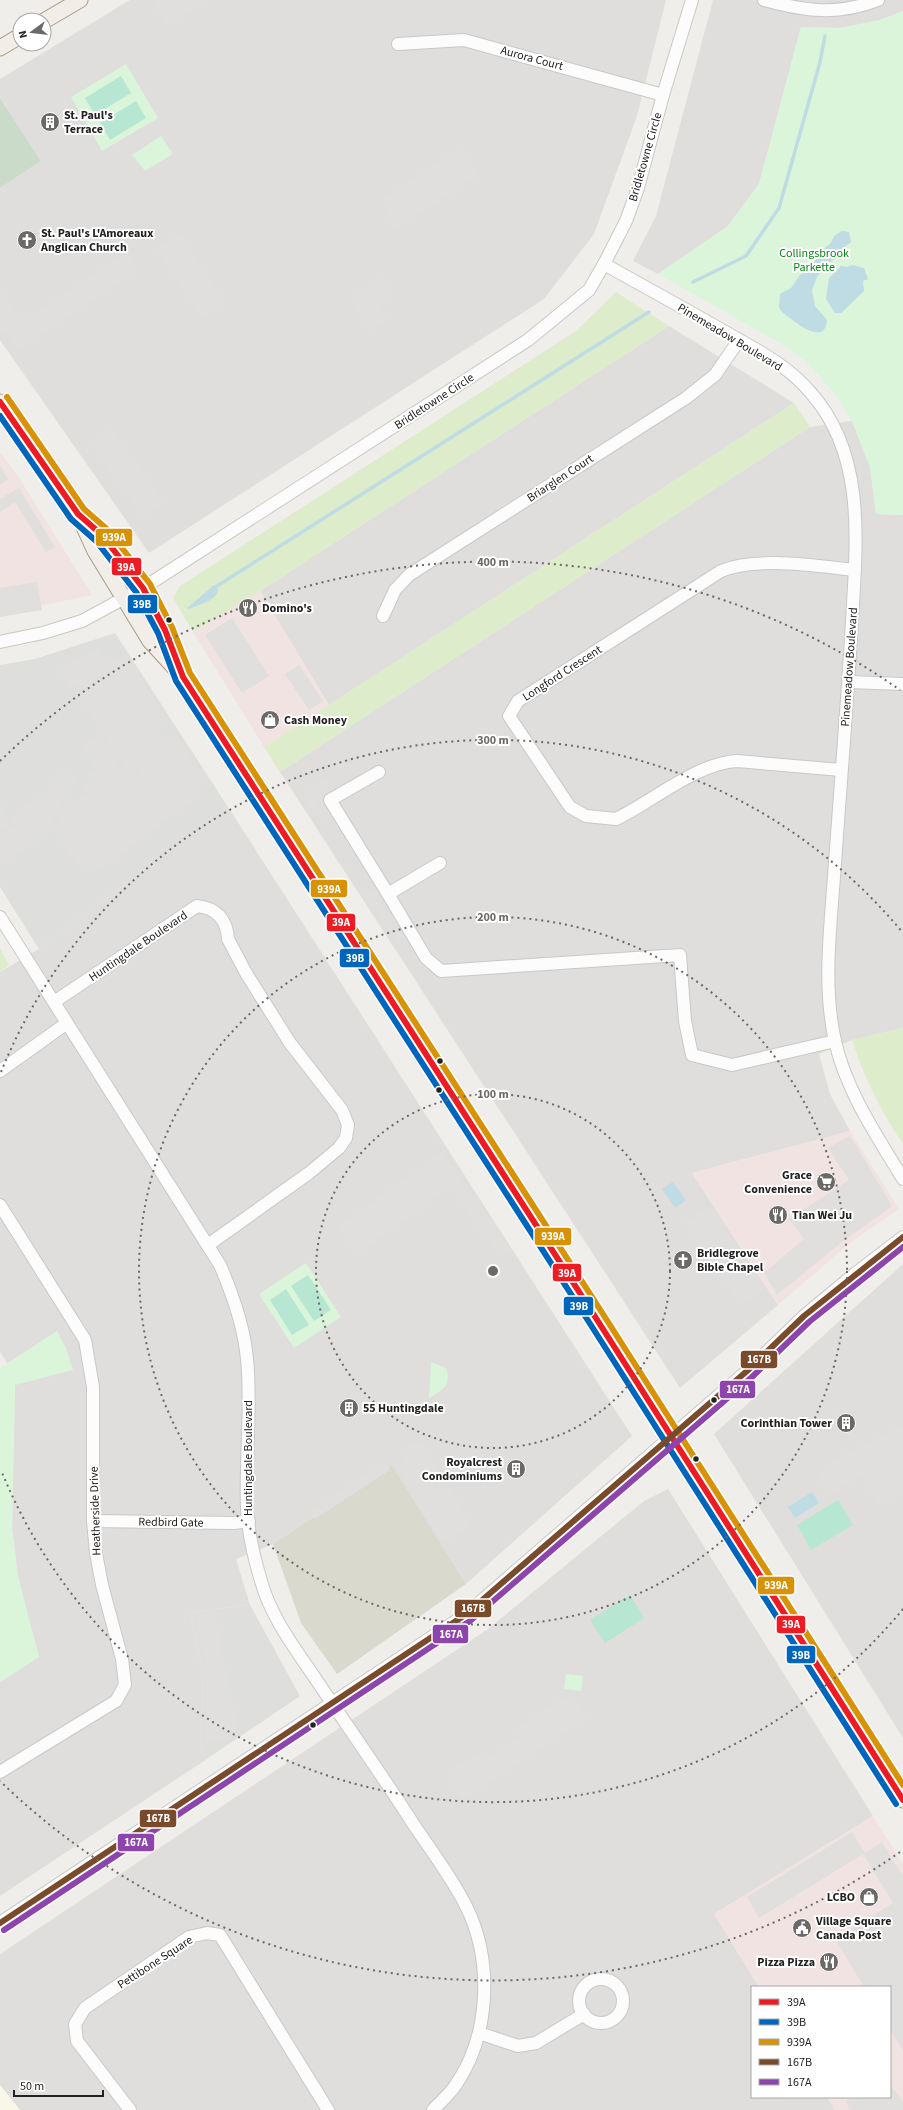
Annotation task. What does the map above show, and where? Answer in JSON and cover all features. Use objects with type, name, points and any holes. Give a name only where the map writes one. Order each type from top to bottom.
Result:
[{"type":"main road","points":[[52,16],[80,0]]},
{"type":"main road","points":[[0,48],[12,41]]},
{"type":"main road","points":[[0,402],[78,514],[95,551],[123,600],[150,641],[183,677],[903,1800]]},
{"type":"main road","points":[[78,514],[102,535],[143,588],[165,630],[183,677]]},
{"type":"street","name":"Bridletowne Circle","points":[[0,642],[43,633],[82,621],[123,600],[528,340],[589,290],[626,221],[638,188],[663,95],[692,0]]},
{"type":"street","points":[[764,0],[798,8],[824,11],[855,7],[878,0]]},
{"type":"street","name":"Aurora Court","points":[[398,44],[464,40],[663,95]]},
{"type":"street","name":"Pinemeadow Boulevard","points":[[604,264],[765,354],[796,377],[812,393],[831,423],[839,440],[852,481],[856,545],[849,682],[841,770],[829,956],[829,1002],[835,1041],[857,1101],[903,1179]]},
{"type":"street","name":"Briarglen Court","points":[[383,616],[395,590],[409,575],[686,398],[715,375],[739,340]]},
{"type":"street","name":"Longford Crescent","points":[[841,770],[723,762],[695,774],[616,819],[604,819],[586,816],[570,807],[509,716],[518,701],[721,571],[733,566],[767,563],[855,570]]},
{"type":"street","points":[[849,682],[903,684]]},
{"type":"street","points":[[379,772],[330,800],[426,958],[441,971],[680,955],[685,1021],[692,1055],[732,1064],[835,1041]]},
{"type":"street","points":[[388,894],[440,863]]},
{"type":"street","name":"Huntingdale Boulevard","points":[[54,1002],[197,906],[212,909],[223,919],[228,930],[228,939],[261,998],[290,1043],[342,1110],[348,1125],[346,1138],[333,1153],[309,1173],[208,1245]]},
{"type":"street","name":"Huntingdale Boulevard","points":[[0,917],[220,1265],[231,1290],[245,1340],[247,1357],[248,1521],[260,1580],[270,1607],[467,1908],[477,1935],[484,1968],[483,1998],[479,2033],[469,2061],[455,2087],[433,2110]]},
{"type":"street","points":[[0,1071],[67,1024]]},
{"type":"street","name":"Heatherside Drive","points":[[0,1205],[85,1340],[93,1387],[93,1521],[98,1566],[122,1659],[125,1685],[116,1701],[0,1772]]},
{"type":"street","points":[[0,1923],[333,1704],[465,1615],[747,1372],[804,1316],[852,1276],[903,1237]]},
{"type":"street","name":"Redbird Gate","points":[[93,1521],[248,1521]]},
{"type":"street","name":"Pettibone Square","points":[[130,2110],[77,2041],[75,2024],[85,2008],[189,1937],[207,1933],[220,1935],[328,2110]]},
{"type":"street","points":[[479,2033],[518,2046],[536,2043],[584,2014]]},
{"type":"shaded area","points":[[130,0],[666,0],[637,116],[594,234],[544,299],[149,553],[0,340],[0,188],[41,161],[0,98],[0,79],[44,52],[52,52],[52,47]]},
{"type":"shaded area","points":[[160,0],[207,0],[167,27],[153,5]]},
{"type":"shaded area","points":[[713,0],[903,0],[903,11],[880,20],[841,28],[801,27],[759,184],[728,226],[658,274],[633,261],[656,216]]},
{"type":"shaded area","points":[[461,148],[479,175],[392,231],[388,210],[382,199]]},
{"type":"shaded area","points":[[179,233],[225,303],[202,318],[156,248]]},
{"type":"shaded area","points":[[127,253],[138,270],[18,350],[6,332],[0,335],[0,289],[22,323]]},
{"type":"shaded area","points":[[380,276],[394,294],[378,306],[388,319],[371,331],[349,300]]},
{"type":"shaded area","points":[[669,326],[794,403],[329,705],[260,591]]},
{"type":"shaded area","points":[[852,421],[870,467],[876,514],[903,515],[903,1028],[852,1040],[819,1054],[830,1094],[850,1131],[692,1173],[778,1305],[680,1388],[280,772],[810,427]]},
{"type":"shaded area","points":[[112,428],[164,504],[143,517],[91,444]]},
{"type":"shaded area","points":[[0,452],[21,481],[92,595],[0,614]]},
{"type":"shaded area","points":[[0,465],[8,479],[0,485]]},
{"type":"shaded area","points":[[19,488],[55,547],[46,552],[15,502],[0,512],[0,499]]},
{"type":"shaded area","points":[[37,582],[42,610],[0,617],[0,588]]},
{"type":"shaded area","points":[[260,591],[329,705],[264,747],[193,632]]},
{"type":"shaded area","points":[[232,618],[269,676],[242,693],[205,635]]},
{"type":"shaded area","points":[[115,633],[228,807],[39,949],[0,887],[0,665],[35,659]]},
{"type":"shaded area","points":[[97,648],[104,658],[112,655],[119,661],[127,656],[167,719],[156,726],[166,741],[176,734],[203,778],[196,782],[202,793],[96,872],[89,863],[81,869],[53,831],[62,824],[54,815],[52,817],[57,824],[1,867],[0,832],[2,835],[16,826],[10,818],[52,786],[61,770],[77,778],[69,794],[60,804],[63,810],[87,794],[81,786],[90,780],[87,776],[96,769],[81,749],[96,737],[146,802],[131,777],[140,771],[138,767],[128,773],[76,692],[84,688],[81,682],[71,688],[60,671]]},
{"type":"shaded area","points":[[299,665],[323,701],[309,710],[285,674]]},
{"type":"shaded area","points":[[326,779],[331,787],[314,798],[327,818],[319,823],[301,795]]},
{"type":"shaded area","points":[[0,799],[9,827],[0,831]]},
{"type":"shaded area","points":[[228,807],[632,1436],[466,1584],[392,1465],[273,1544],[236,1559],[250,1605],[190,1612],[203,1673],[201,1763],[0,1896],[0,1682],[39,1657],[18,1577],[12,1526],[15,1385],[7,1363],[0,1352],[0,972],[39,949]]},
{"type":"shaded area","points":[[373,890],[407,941],[398,946],[365,895]]},
{"type":"shaded area","points":[[850,1131],[899,1209],[851,1242],[778,1305],[692,1173]]},
{"type":"shaded area","points":[[850,1136],[892,1206],[843,1241],[777,1295],[764,1273],[804,1239],[789,1219],[849,1180],[828,1148]]},
{"type":"shaded area","points":[[441,1153],[511,1250],[501,1257],[450,1187],[358,1253],[339,1227]]},
{"type":"shaded area","points":[[711,1206],[765,1288],[740,1305],[685,1223]]},
{"type":"shaded area","points":[[903,1264],[903,1738],[714,1434]]},
{"type":"shaded area","points":[[903,1426],[903,1493],[877,1505],[860,1474],[831,1496],[816,1476],[840,1457]]},
{"type":"shaded area","points":[[420,1440],[472,1525],[442,1543],[396,1468],[405,1462],[400,1452]]},
{"type":"shaded area","points":[[384,1461],[390,1470],[315,1519],[309,1511]]},
{"type":"shaded area","points":[[392,1465],[466,1584],[337,1674],[301,1623],[273,1544]]},
{"type":"shaded area","points":[[668,1489],[873,1816],[714,1914],[758,1986],[751,1986],[751,2098],[828,2098],[835,2110],[20,2110],[0,2085],[0,1954],[488,1629],[644,1501]]},
{"type":"shaded area","points":[[250,1605],[300,1696],[201,1763],[203,1673],[190,1612]]},
{"type":"shaded area","points":[[214,1612],[236,1718],[232,1741],[204,1741],[208,1676],[196,1617]]},
{"type":"shaded area","points":[[571,1694],[587,1718],[462,1799],[446,1774],[478,1754],[483,1761],[521,1737],[516,1729]]},
{"type":"shaded area","points":[[873,1816],[903,1864],[903,2110],[835,2110],[828,2098],[891,2098],[891,1986],[758,1986],[714,1914]]},
{"type":"shaded area","points":[[852,1832],[865,1853],[882,1842],[903,1876],[903,2050],[891,2031],[891,1986],[863,1986],[835,1939],[893,1903],[863,1854],[759,1918],[747,1897]]},
{"type":"shaded area","points":[[0,2085],[20,2110],[0,2110]]},
{"type":"shaded area","points":[[891,2085],[903,2102],[903,2110],[851,2110],[846,2101],[850,2098],[891,2098]]},
{"type":"green space","name":"Collingsbrook Parkette","points":[[903,11],[903,515],[876,514],[870,467],[852,421],[835,394],[806,361],[778,342],[658,274],[728,226],[759,184],[801,27],[841,28],[880,20]]},
{"type":"green space","points":[[126,64],[158,118],[102,151],[71,97]]},
{"type":"green space","points":[[121,76],[131,93],[95,115],[85,98]]},
{"type":"green space","points":[[0,98],[41,161],[0,188]]},
{"type":"green space","points":[[136,101],[146,118],[110,140],[100,123]]},
{"type":"green space","points":[[161,136],[173,154],[145,171],[132,155]]},
{"type":"green space","points":[[616,292],[669,326],[260,591],[193,632],[173,598],[180,586],[576,331]]},
{"type":"green space","points":[[794,403],[810,427],[280,772],[264,747]]},
{"type":"green space","points":[[0,948],[9,965],[0,972]]},
{"type":"green space","points":[[903,1028],[903,1144],[887,1119],[874,1094],[862,1068],[852,1040]]},
{"type":"green space","points":[[306,1263],[341,1317],[294,1348],[259,1294]]},
{"type":"green space","points":[[308,1275],[331,1310],[314,1321],[291,1286]]},
{"type":"green space","points":[[286,1289],[309,1325],[292,1335],[270,1300]]},
{"type":"green space","points":[[57,1331],[66,1348],[73,1370],[15,1385],[12,1528],[18,1577],[39,1657],[0,1682],[0,1368]]},
{"type":"green space","points":[[431,1362],[446,1368],[448,1379],[445,1386],[429,1399]]},
{"type":"green space","points":[[838,1500],[853,1525],[811,1550],[797,1525]]},
{"type":"green space","points":[[630,1595],[644,1618],[605,1643],[590,1620]]},
{"type":"green space","points":[[566,1674],[583,1676],[581,1691],[564,1689]]},
{"type":"water","points":[[842,231],[849,232],[851,242],[839,251],[836,258],[826,265],[817,277],[812,290],[815,306],[827,320],[825,328],[821,332],[808,330],[782,312],[779,307],[780,294],[791,288],[800,275],[813,264],[821,251],[831,243],[834,236]]},
{"type":"water","points":[[853,265],[864,268],[868,279],[863,281],[864,291],[841,313],[835,313],[826,299],[829,278],[841,266],[846,267]]},
{"type":"water","points":[[214,585],[217,586],[218,591],[210,600],[189,609],[187,608]]},
{"type":"water","points":[[673,1182],[686,1200],[675,1208],[662,1189]]},
{"type":"water","points":[[812,1492],[819,1503],[795,1518],[788,1507]]},
{"type":"waterway","points":[[693,282],[746,256],[779,208],[820,62],[825,36]]},
{"type":"waterway","points":[[217,586],[649,312]]},
{"type":"transit line","name":"939A","points":[[7,397],[84,509],[108,530],[150,584],[172,627],[190,673],[601,1311],[903,1785]]},
{"type":"transit line","name":"39A","points":[[0,402],[78,514],[102,535],[143,588],[165,630],[183,677],[594,1315],[903,1800]]},
{"type":"transit line","name":"39B","points":[[0,416],[71,519],[96,541],[136,592],[158,633],[176,681],[587,1319],[896,1804]]},
{"type":"transit line","name":"167B","points":[[0,1923],[465,1615],[747,1371],[804,1316],[903,1237]]},
{"type":"transit line","name":"167A","points":[[4,1930],[470,1621],[752,1377],[809,1322],[903,1247]]},
{"type":"place","name":"St. Paul's Terrace","points":[[50,122]]},
{"type":"place","name":"St. Paul's L'Amoreaux Anglican Church","points":[[27,240]]},
{"type":"place","name":"Domino's","points":[[248,608]]},
{"type":"place","name":"Cash Money","points":[[270,720]]},
{"type":"place","name":"Grace Convenience","points":[[826,1182]]},
{"type":"place","name":"Tian Wei Ju","points":[[778,1215]]},
{"type":"place","name":"Bridlegrove Bible Chapel","points":[[683,1260]]},
{"type":"place","name":"55 Huntingdale","points":[[349,1408]]},
{"type":"place","name":"Corinthian Tower","points":[[846,1423]]},
{"type":"place","name":"Royalcrest Condominiums","points":[[516,1469]]},
{"type":"place","name":"LCBO","points":[[869,1897]]},
{"type":"place","name":"Village Square Canada Post","points":[[802,1928]]},
{"type":"place","name":"Pizza Pizza","points":[[829,1962]]}]
